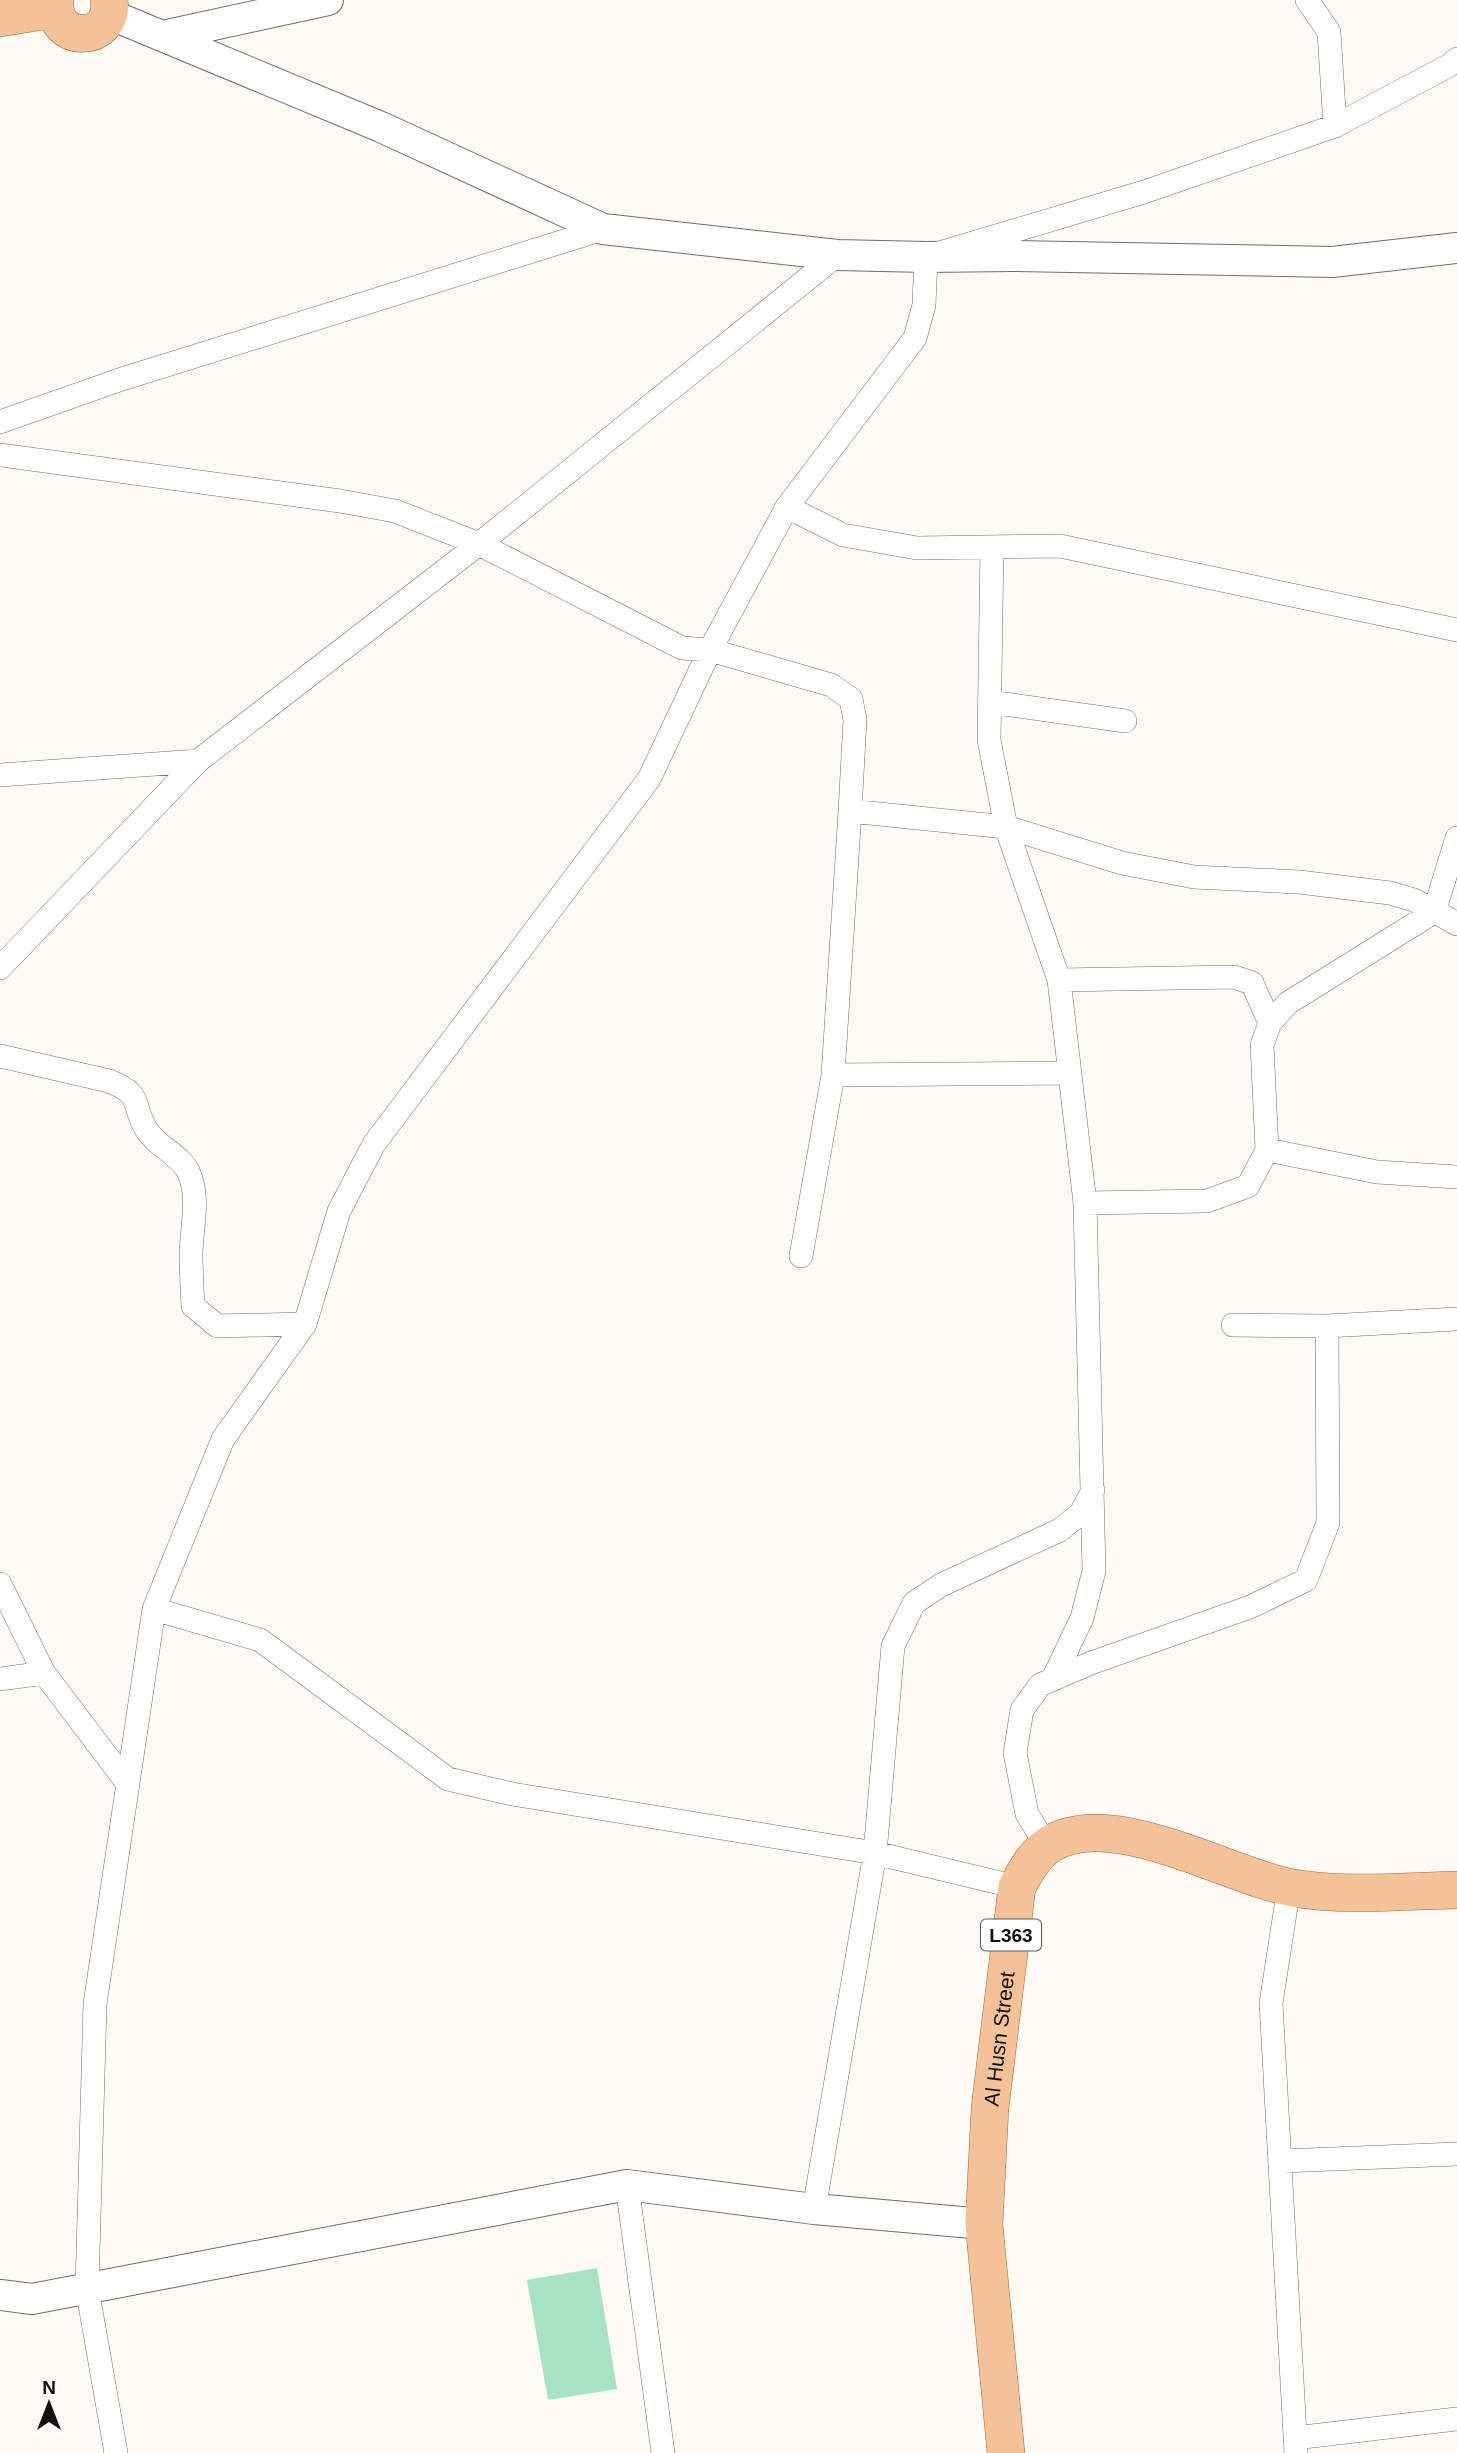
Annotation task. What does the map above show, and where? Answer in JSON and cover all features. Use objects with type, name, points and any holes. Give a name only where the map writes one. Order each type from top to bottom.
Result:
[{"type":"main road","points":[[0,18],[55,5],[58,20],[65,28],[85,34],[96,31],[104,24],[109,7]]},
{"type":"main road","points":[[1047,1846],[1066,1837],[1093,1832],[1127,1835],[1289,1887],[1332,1893],[1457,1890]]},
{"type":"main road","name":"Al Husn Street","points":[[1006,2453],[984,2224],[990,2108],[1017,1887],[1030,1864],[1047,1846]]},
{"type":"street","points":[[163,36],[328,0]]},
{"type":"street","points":[[1307,0],[1329,32],[1335,126]]},
{"type":"street","points":[[109,7],[163,36],[381,127],[603,229],[837,255],[926,257],[1332,262],[1457,248]]},
{"type":"street","points":[[926,257],[1144,192],[1335,126],[1450,65],[1457,58]]},
{"type":"street","points":[[0,422],[122,379],[603,229]]},
{"type":"street","points":[[0,968],[198,761],[479,544],[837,255]]},
{"type":"street","points":[[116,2453],[87,2288],[95,2004],[154,1609],[223,1439],[305,1324],[339,1211],[374,1144],[649,779],[710,650],[787,507],[915,338],[924,305],[926,257]]},
{"type":"street","points":[[0,455],[340,501],[395,511],[479,544],[682,648],[710,650],[831,685],[851,699],[855,720],[832,1075],[801,1256]]},
{"type":"street","points":[[787,507],[843,535],[917,548],[1060,546],[1457,630]]},
{"type":"street","points":[[992,547],[989,740],[1006,827],[1059,980],[1085,1203],[1094,1571],[1082,1618],[1053,1679]]},
{"type":"street","points":[[990,702],[1125,721]]},
{"type":"street","points":[[0,775],[198,761]]},
{"type":"street","points":[[850,811],[1006,827],[1134,866],[1194,877],[1299,881],[1390,893],[1414,900],[1457,924]]},
{"type":"street","points":[[1085,1203],[1207,1201],[1248,1186],[1267,1150],[1262,1045],[1270,1023],[1288,1003],[1434,912],[1457,838]]},
{"type":"street","points":[[1059,980],[1234,977],[1252,984],[1270,1023]]},
{"type":"street","points":[[0,1056],[109,1081],[126,1088],[138,1104],[146,1129],[160,1146],[187,1169],[195,1195],[191,1252],[193,1306],[218,1326],[305,1324]]},
{"type":"street","points":[[832,1075],[1070,1073]]},
{"type":"street","points":[[1267,1150],[1377,1172],[1457,1177]]},
{"type":"street","points":[[1233,1325],[1327,1326],[1457,1319]]},
{"type":"street","points":[[1047,1846],[1027,1814],[1015,1753],[1022,1710],[1040,1685],[1091,1663],[1250,1607],[1306,1580],[1328,1523],[1327,1326]]},
{"type":"street","points":[[814,2209],[875,1853],[893,1646],[914,1603],[941,1585],[1060,1530],[1081,1513],[1093,1489]]},
{"type":"street","points":[[2,1590],[44,1673],[128,1784]]},
{"type":"street","points":[[154,1609],[260,1640],[448,1779],[512,1794],[875,1853],[1017,1887]]},
{"type":"street","points":[[0,1679],[44,1673]]},
{"type":"street","points":[[1289,1887],[1271,2003],[1296,2445],[1457,2418]]},
{"type":"street","points":[[1282,2161],[1457,2154]]},
{"type":"street","points":[[627,2185],[663,2453]]},
{"type":"street","points":[[0,2295],[32,2300],[627,2185],[814,2209],[984,2224]]},
{"type":"green space","points":[[597,2268],[617,2389],[548,2400],[527,2280]]}]
